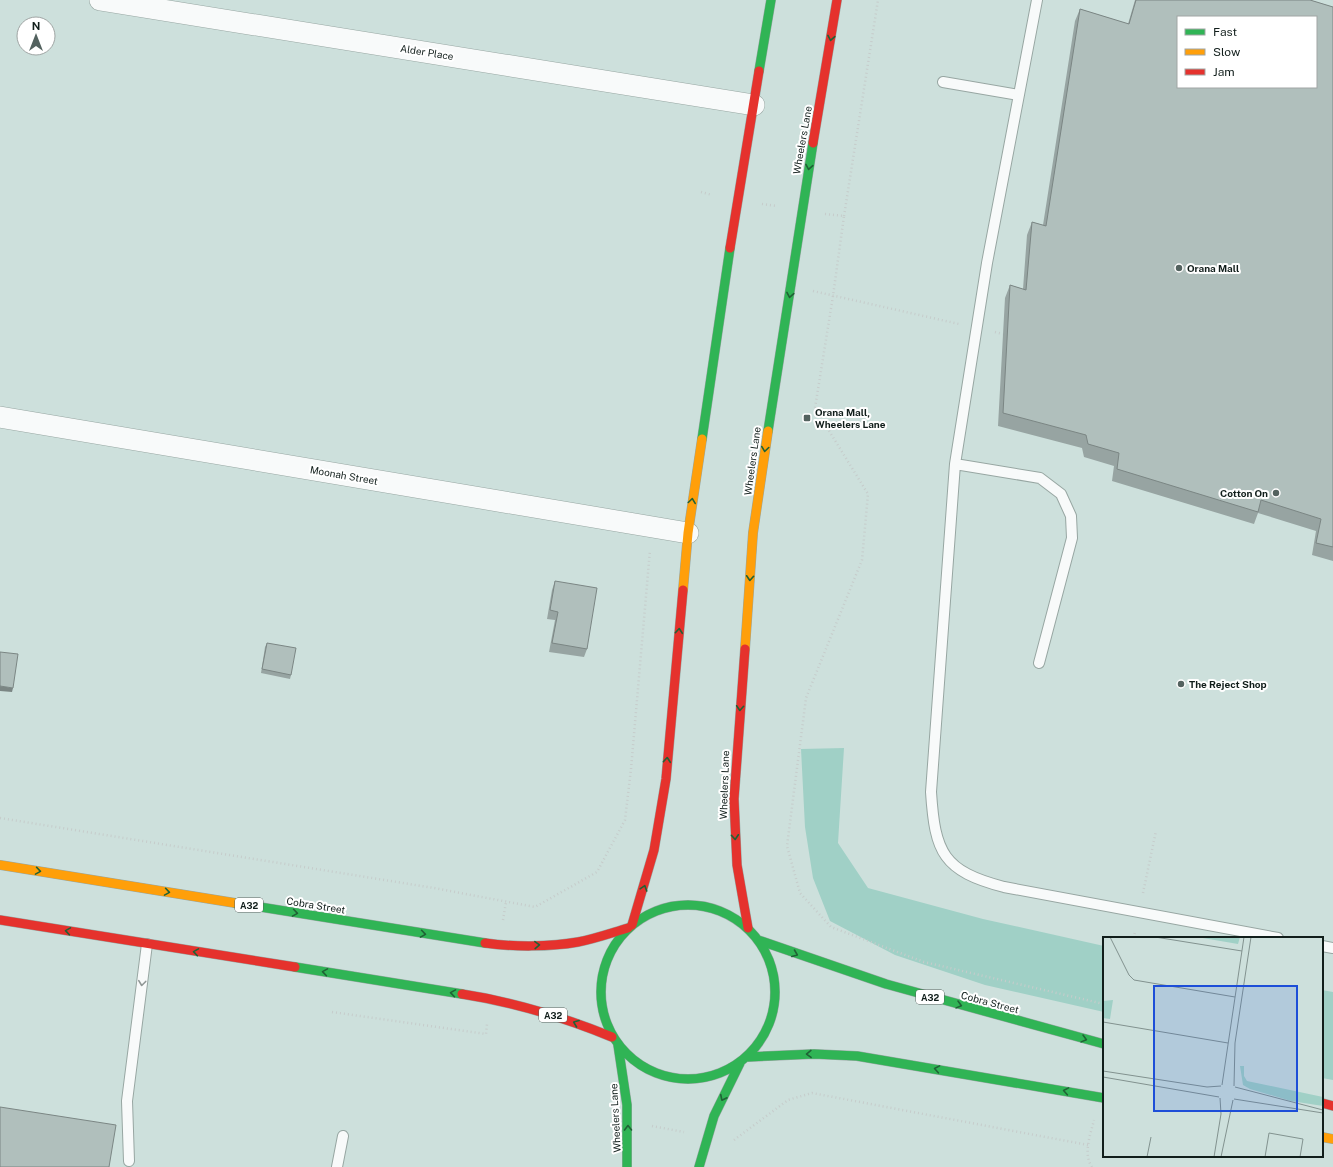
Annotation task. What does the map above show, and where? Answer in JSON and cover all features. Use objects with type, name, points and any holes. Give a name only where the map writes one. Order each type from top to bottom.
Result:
[{"type":"main road","points":[[630,927],[648,876],[661,817],[666,779],[688,533],[737,200],[771,0]]},
{"type":"main road","name":"Wheelers Lane","points":[[748,928],[741,895],[734,833],[735,763],[753,533],[770,410],[837,0]]},
{"type":"main road","name":"Cobra Street","points":[[0,865],[498,945],[537,945],[577,942],[630,927]]},
{"type":"main road","name":"A32","points":[[690,905],[711,908],[731,916],[748,928],[758,940],[771,965],[774,979],[775,1000],[771,1021],[761,1040],[748,1057],[725,1072],[692,1080],[675,1079],[659,1075],[643,1068],[629,1058],[612,1037],[603,1015],[600,991],[604,968],[613,947],[630,927],[650,914],[669,907],[690,905]]},
{"type":"main road","name":"A32","points":[[0,920],[492,999],[570,1020],[612,1037]]},
{"type":"main road","name":"Cobra Street","points":[[758,940],[803,958],[891,986],[1103,1044]]},
{"type":"main road","name":"Wheelers Lane","points":[[618,1045],[625,1081],[628,1121],[627,1167]]},
{"type":"main road","points":[[748,1057],[814,1054],[857,1056],[1102,1097]]},
{"type":"main road","points":[[699,1167],[714,1116],[740,1063]]},
{"type":"main road","points":[[1323,1103],[1333,1106]]},
{"type":"main road","points":[[1323,1137],[1333,1139]]},
{"type":"street","name":"Alder Place","points":[[100,0],[754,105]]},
{"type":"street","name":"Moonah Street","points":[[0,417],[688,533]]},
{"type":"lane","points":[[1037,0],[987,263],[955,464],[931,792],[933,819],[940,847],[955,868],[978,880],[1004,887],[1273,937]]},
{"type":"lane","points":[[943,82],[1019,95]]},
{"type":"lane","points":[[955,464],[1040,478],[1061,494],[1071,516],[1072,538],[1039,663]]},
{"type":"lane","points":[[129,1161],[127,1101],[147,944]]},
{"type":"lane","points":[[1323,946],[1333,948]]},
{"type":"lane","points":[[337,1167],[343,1136]]},
{"type":"path","points":[[878,0],[833,296],[814,408],[868,494],[862,560],[806,698],[787,846],[800,893],[832,927],[924,962],[1103,1004]]},
{"type":"path","points":[[701,192],[737,200],[844,216]]},
{"type":"path","points":[[791,286],[1003,334]]},
{"type":"path","points":[[0,818],[426,887],[535,907],[597,872],[625,820],[631,769],[652,527]]},
{"type":"path","points":[[1134,937],[1156,831]]},
{"type":"path","points":[[332,1012],[486,1034],[492,999]]},
{"type":"path","points":[[628,1121],[732,1142],[788,1100],[812,1093],[1088,1146]]},
{"type":"path","points":[[1092,1167],[1087,1160],[1088,1146],[1102,1097]]},
{"type":"green space","points":[[844,748],[838,843],[868,888],[983,919],[1103,946],[1103,1012],[985,985],[895,955],[830,921],[813,878],[805,827],[801,749]]},
{"type":"green space","points":[[1323,990],[1333,992],[1333,1080],[1323,1078]]},
{"type":"building","name":"Orana Mall","points":[[1136,0],[1310,0],[1333,7],[1333,547],[1316,543],[1321,519],[1261,500],[1258,512],[1117,469],[1119,453],[1088,444],[1086,435],[1003,413],[1010,285],[1026,290],[1032,222],[1046,226],[1080,9],[1129,24]]},
{"type":"building","points":[[555,581],[597,588],[587,649],[552,643],[558,612],[550,610]]},
{"type":"building","points":[[267,643],[296,648],[291,675],[262,669]]},
{"type":"building","points":[[0,652],[18,654],[13,688],[0,686]]},
{"type":"building","points":[[0,1107],[116,1125],[109,1167],[0,1167]]},
{"type":"traffic: fast","points":[[759,71],[771,0]]},
{"type":"traffic: fast","points":[[768,431],[813,143]]},
{"type":"traffic: fast","points":[[702,439],[730,248]]},
{"type":"traffic: fast","points":[[235,903],[485,943]]},
{"type":"traffic: fast","points":[[679,905],[697,905],[721,911],[736,919],[750,930],[761,944],[769,959],[774,975],[775,992],[774,1009],[769,1025],[761,1040],[750,1054],[736,1065],[713,1076],[697,1079],[679,1079],[655,1073],[640,1065],[626,1054],[615,1040],[604,1017],[601,1001],[601,983],[607,959],[615,944],[626,930],[640,919],[663,908],[679,905]]},
{"type":"traffic: fast","points":[[758,940],[886,984],[1103,1044]]},
{"type":"traffic: fast","points":[[295,967],[462,994]]},
{"type":"traffic: fast","points":[[618,1045],[627,1105],[627,1167]]},
{"type":"traffic: fast","points":[[748,1057],[814,1054],[857,1056],[1103,1098]]},
{"type":"traffic: fast","points":[[699,1167],[714,1116],[740,1063]]},
{"type":"traffic: slow","points":[[745,649],[753,533],[768,431]]},
{"type":"traffic: slow","points":[[683,590],[688,533],[702,439]]},
{"type":"traffic: slow","points":[[0,865],[235,903]]},
{"type":"traffic: slow","points":[[1323,1137],[1333,1139]]},
{"type":"traffic: jam","points":[[813,143],[837,0]]},
{"type":"traffic: jam","points":[[730,248],[759,71]]},
{"type":"traffic: jam","points":[[632,925],[654,850],[666,779],[683,590]]},
{"type":"traffic: jam","points":[[745,649],[734,799],[737,865],[748,928]]},
{"type":"traffic: jam","points":[[0,920],[295,967]]},
{"type":"traffic: jam","points":[[485,943],[532,946],[567,944],[628,928]]},
{"type":"traffic: jam","points":[[462,994],[500,1001],[538,1011],[612,1037]]},
{"type":"traffic: jam","points":[[1323,1103],[1333,1106]]},
{"type":"place","name":"Orana Mall","points":[[1179,268]]},
{"type":"place","name":"Orana Mall, Wheelers Lane","points":[[807,418]]},
{"type":"place","name":"Cotton On","points":[[1276,493]]},
{"type":"place","name":"The Reject Shop","points":[[1181,684]]}]
